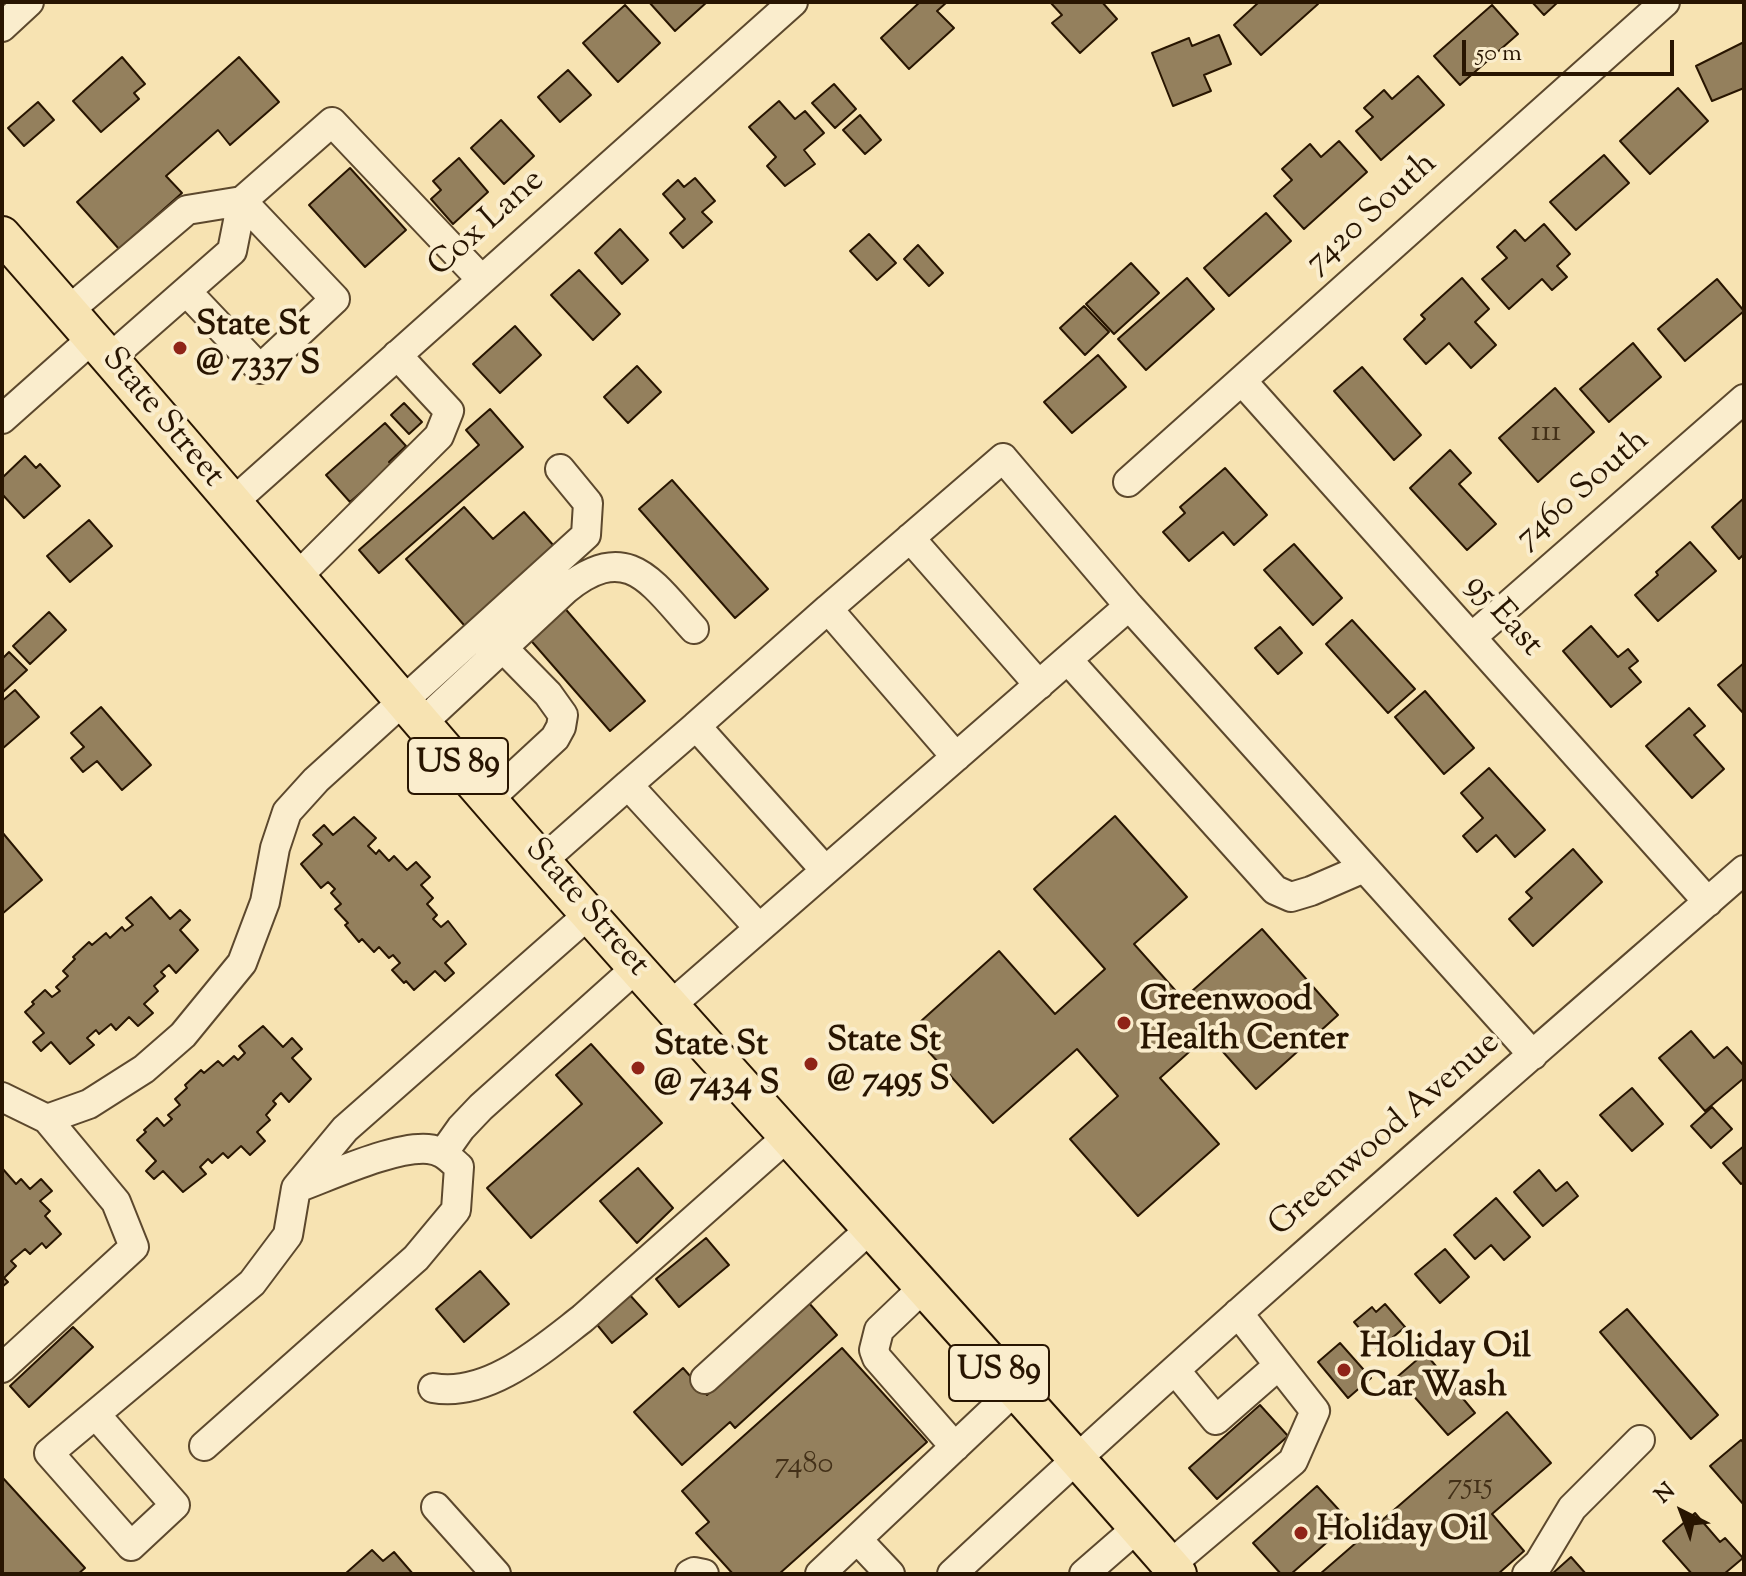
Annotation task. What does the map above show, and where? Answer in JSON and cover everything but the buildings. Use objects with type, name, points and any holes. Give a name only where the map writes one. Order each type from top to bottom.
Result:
[{"type":"main road","name":"State Street","points":[[2,235],[488,800],[1174,1569]]},
{"type":"street","points":[[2,27],[29,2]]},
{"type":"street","name":"7420 South","points":[[1128,482],[1665,2]]},
{"type":"street","name":"Cox Lane","points":[[232,503],[786,4]]},
{"type":"street","points":[[68,311],[187,210],[242,201],[332,122],[481,279]]},
{"type":"street","points":[[6,408],[187,292],[232,251],[242,201]]},
{"type":"street","points":[[187,292],[260,369],[335,299],[242,201]]},
{"type":"street","points":[[298,576],[439,436],[449,411],[397,355]]},
{"type":"street","name":"95 East","points":[[1242,381],[1708,902]]},
{"type":"street","name":"7460 South","points":[[1472,637],[1744,399]]},
{"type":"street","points":[[542,861],[1003,458],[1129,606],[1533,1055]]},
{"type":"street","points":[[413,713],[586,535],[588,503],[560,469]]},
{"type":"street","points":[[910,538],[1039,685]]},
{"type":"street","points":[[47,1119],[100,1097],[144,1069],[183,1035],[242,963],[265,902],[275,848],[287,812],[316,780],[503,648],[585,574],[617,565],[633,570],[647,579],[694,629]]},
{"type":"street","points":[[670,1006],[1129,606]]},
{"type":"street","points":[[828,609],[956,757]]},
{"type":"street","points":[[488,800],[555,738],[563,715],[548,694],[503,648]]},
{"type":"street","points":[[1068,660],[1275,890],[1291,897],[1364,868]]},
{"type":"street","points":[[696,726],[825,870]]},
{"type":"street","points":[[628,785],[759,928]]},
{"type":"street","name":"Greenwood Avenue","points":[[952,1574],[1076,1457],[1238,1313],[1744,870]]},
{"type":"street","points":[[96,1415],[175,1505],[131,1546],[49,1453],[252,1283],[288,1235],[296,1188],[345,1129],[589,914]]},
{"type":"street","points":[[444,1152],[481,1107],[636,968]]},
{"type":"street","points":[[2,1097],[47,1119],[116,1202],[134,1247],[2,1368]]},
{"type":"street","points":[[433,1388],[448,1391],[462,1389],[507,1373],[549,1345],[787,1137]]},
{"type":"street","points":[[204,1446],[416,1258],[456,1210],[459,1167],[444,1152],[427,1148],[393,1154],[296,1188]]},
{"type":"street","points":[[705,1379],[870,1229]]},
{"type":"street","points":[[923,1288],[879,1330],[874,1350],[877,1358],[955,1447]]},
{"type":"street","points":[[1174,1569],[1293,1461],[1315,1411],[1238,1313]]},
{"type":"street","points":[[1175,1370],[1216,1420],[1279,1365]]},
{"type":"street","points":[[820,1574],[1015,1390]]},
{"type":"street","points":[[1527,1574],[1539,1563],[1572,1508],[1640,1440]]},
{"type":"street","points":[[436,1507],[496,1574]]},
{"type":"street","points":[[1084,1574],[1138,1527]]},
{"type":"street","points":[[857,1539],[890,1574]]},
{"type":"street","points":[[690,1574],[704,1574]]},
{"type":"place","name":"State St @ 7337 S","points":[[180,348]]},
{"type":"place","name":"Greenwood Health Center","points":[[1124,1023]]},
{"type":"place","name":"State St @ 7495 S","points":[[811,1064]]},
{"type":"place","name":"State St @ 7434 S","points":[[638,1068]]},
{"type":"place","name":"Holiday Oil Car Wash","points":[[1344,1370]]},
{"type":"place","name":"Holiday Oil","points":[[1301,1533]]}]
